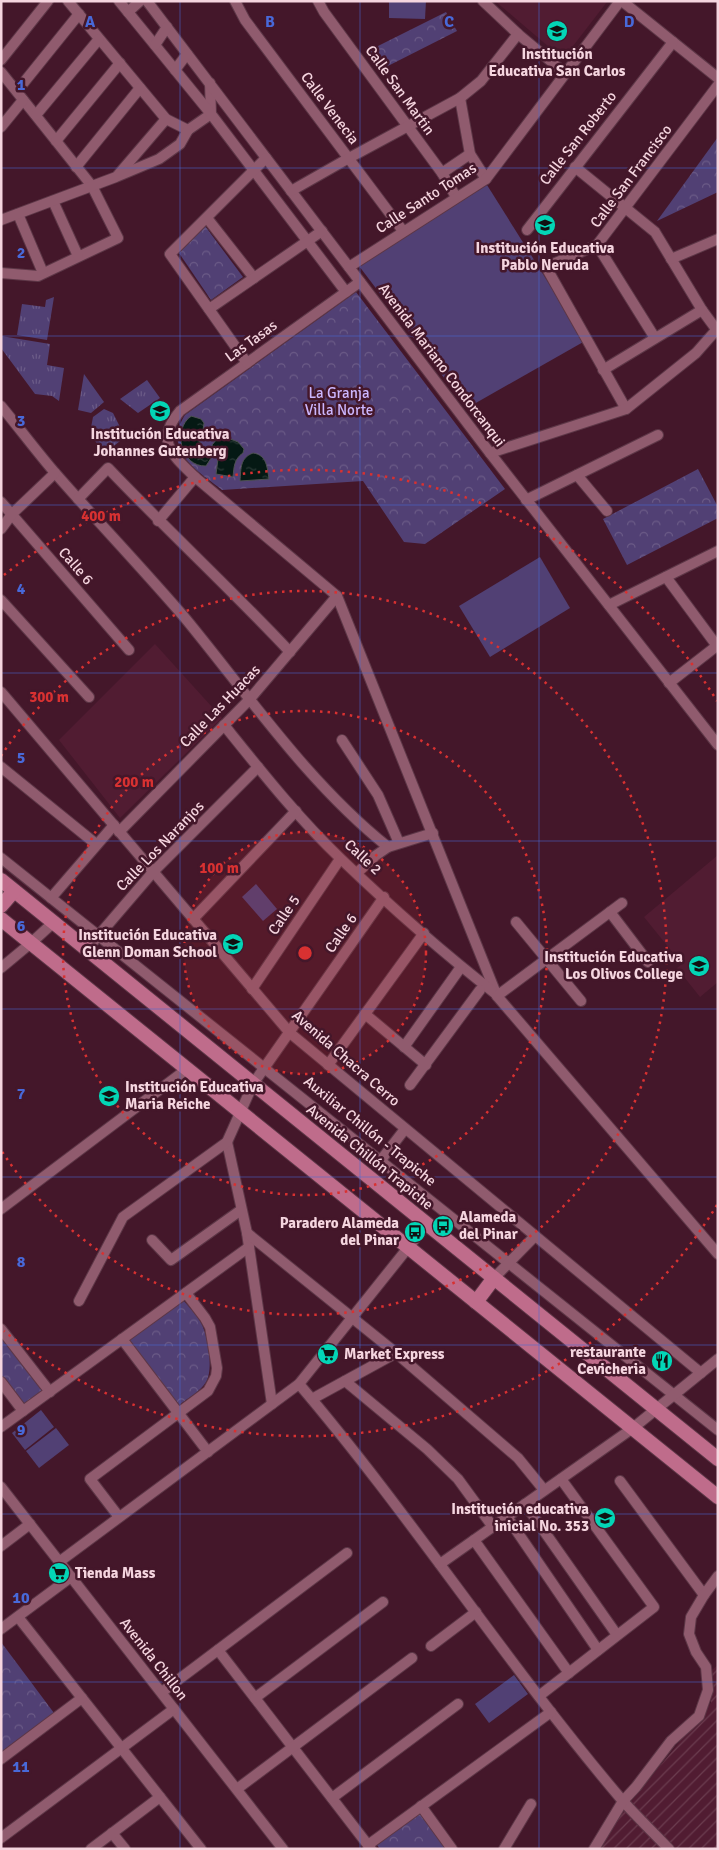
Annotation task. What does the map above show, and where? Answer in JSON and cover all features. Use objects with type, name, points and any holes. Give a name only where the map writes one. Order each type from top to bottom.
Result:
[{"type":"main road","name":"Avenida Chillón Trapiche","points":[[1,880],[718,1459]]},
{"type":"main road","points":[[1,906],[14,891]]},
{"type":"main road","points":[[1,919],[718,1497]]},
{"type":"main road","points":[[476,1302],[494,1278]]},
{"type":"street","points":[[1,60],[48,1]]},
{"type":"street","points":[[68,1],[166,119],[188,130]]},
{"type":"street","points":[[119,1],[211,114],[346,292]]},
{"type":"street","points":[[128,12],[140,1]]},
{"type":"street","name":"Avenida Mariano Condorcanqui","points":[[147,1],[526,500],[716,740]]},
{"type":"street","name":"Calle Venecia","points":[[236,1],[245,20],[403,231]]},
{"type":"street","name":"Calle San Martin","points":[[318,1],[324,12],[442,172],[456,197]]},
{"type":"street","points":[[483,1],[565,74]]},
{"type":"street","points":[[621,1],[718,78]]},
{"type":"street","name":"Calle Santo Tomas","points":[[349,266],[486,179],[621,1]]},
{"type":"street","points":[[1,127],[20,96],[79,14]]},
{"type":"street","points":[[155,45],[167,27]]},
{"type":"street","points":[[291,191],[460,98],[481,81],[518,34]]},
{"type":"street","points":[[36,115],[99,39]]},
{"type":"street","name":"Calle San Roberto","points":[[526,230],[672,42]]},
{"type":"street","points":[[175,70],[187,54]]},
{"type":"street","points":[[56,141],[120,63]]},
{"type":"street","points":[[1,72],[92,186],[118,238],[38,276],[1,273]]},
{"type":"street","points":[[210,83],[211,114]]},
{"type":"street","name":"Calle San Francisco","points":[[655,338],[597,245],[718,86]]},
{"type":"street","points":[[76,167],[140,88]]},
{"type":"street","points":[[460,98],[470,154],[486,179]]},
{"type":"street","points":[[218,124],[232,112]]},
{"type":"street","points":[[1,220],[116,178],[159,159],[180,144],[188,130],[211,114]]},
{"type":"street","points":[[116,178],[166,119]]},
{"type":"street","points":[[442,172],[470,154]]},
{"type":"street","points":[[247,363],[170,254],[266,158]]},
{"type":"street","points":[[490,453],[626,409],[696,353],[717,329],[702,310],[655,232],[575,168]]},
{"type":"street","points":[[53,200],[78,256]]},
{"type":"street","points":[[18,214],[43,273]]},
{"type":"street","points":[[207,218],[254,278]]},
{"type":"street","points":[[209,309],[322,231]]},
{"type":"street","points":[[672,259],[718,239]]},
{"type":"street","points":[[597,245],[546,268],[626,409]]},
{"type":"street","name":"Las Tasas","points":[[195,476],[176,458],[168,444],[167,432],[172,420],[180,411],[360,282]]},
{"type":"street","points":[[604,370],[702,310]]},
{"type":"street","points":[[1,406],[55,473],[184,618],[249,700],[330,794],[368,832],[388,847]]},
{"type":"street","points":[[526,500],[658,435]]},
{"type":"street","points":[[78,499],[108,468],[158,521],[259,618],[290,652]]},
{"type":"street","points":[[1,529],[12,514],[55,473]]},
{"type":"street","points":[[577,475],[607,512]]},
{"type":"street","points":[[158,521],[195,476],[337,596],[497,996],[718,1254]]},
{"type":"street","name":"Calle 6","points":[[1,502],[129,650]]},
{"type":"street","points":[[609,605],[716,555]]},
{"type":"street","points":[[666,577],[717,645],[670,683]]},
{"type":"street","name":"Calle Las Huacas","points":[[51,898],[96,844],[117,829],[249,700],[337,596]]},
{"type":"street","points":[[1,600],[90,697]]},
{"type":"street","name":"Avenida Chacra Cerro","points":[[1,692],[290,1033],[701,1373]]},
{"type":"street","name":"Calle 2","points":[[224,724],[296,811],[340,858],[461,967],[497,996]]},
{"type":"street","points":[[342,740],[378,796],[399,843]]},
{"type":"street","points":[[1,767],[96,844]]},
{"type":"street","name":"Calle Los Naranjos","points":[[88,949],[153,872],[258,767]]},
{"type":"street","points":[[193,919],[296,811]]},
{"type":"street","points":[[357,873],[388,847],[433,833]]},
{"type":"street","name":"Auxiliar Chillón - Trapiche","points":[[1,858],[265,1066],[718,1430]]},
{"type":"street","name":"Calle 5","points":[[252,989],[340,858]]},
{"type":"street","name":"Calle 6","points":[[227,1142],[253,1084],[384,898]]},
{"type":"street","points":[[497,996],[622,903]]},
{"type":"street","points":[[610,912],[648,962]]},
{"type":"street","points":[[1,968],[54,922]]},
{"type":"street","points":[[516,922],[581,1001]]},
{"type":"street","points":[[328,1065],[424,933]]},
{"type":"street","points":[[404,1046],[461,967]]},
{"type":"street","points":[[410,1086],[480,990]]},
{"type":"street","points":[[365,1014],[426,1065]]},
{"type":"street","points":[[1,1209],[187,1069]]},
{"type":"street","points":[[381,1160],[405,1129]]},
{"type":"street","points":[[79,1301],[123,1217],[227,1142],[247,1233],[272,1404]]},
{"type":"street","points":[[152,1240],[171,1260],[241,1210]]},
{"type":"street","points":[[59,1562],[299,1384],[427,1224]]},
{"type":"street","points":[[247,1233],[396,1354],[518,1458],[544,1490]]},
{"type":"street","points":[[494,1278],[536,1236]]},
{"type":"street","points":[[1,1427],[249,1247]]},
{"type":"street","points":[[119,1517],[90,1480],[208,1391],[216,1376],[217,1368],[210,1327],[186,1293]]},
{"type":"street","points":[[1,1329],[50,1392]]},
{"type":"street","points":[[122,1339],[208,1452]]},
{"type":"street","points":[[312,1399],[396,1354]]},
{"type":"street","points":[[440,1564],[633,1428],[718,1359]]},
{"type":"street","points":[[345,1381],[427,1449],[458,1479],[493,1526]]},
{"type":"street","points":[[1,1382],[24,1411]]},
{"type":"street","points":[[299,1384],[440,1564],[551,1712],[623,1801],[669,1849]]},
{"type":"street","points":[[539,1696],[654,1607],[560,1479]]},
{"type":"street","points":[[620,1481],[704,1595]]},
{"type":"street","name":"Avenida Chillon","points":[[1,1487],[283,1849]]},
{"type":"street","points":[[525,1504],[618,1635]]},
{"type":"street","points":[[507,1517],[598,1650]]},
{"type":"street","points":[[1,1546],[30,1524]]},
{"type":"street","points":[[474,1540],[569,1673]]},
{"type":"street","points":[[162,1692],[347,1553]]},
{"type":"street","points":[[594,1849],[623,1801],[672,1741],[699,1716],[708,1690],[706,1667],[696,1652],[688,1634],[691,1617],[718,1576]]},
{"type":"street","points":[[1,1629],[71,1577]]},
{"type":"street","points":[[254,1698],[383,1602]]},
{"type":"street","points":[[431,1646],[476,1612]]},
{"type":"street","points":[[18,1616],[201,1849]]},
{"type":"street","points":[[218,1650],[369,1847],[551,1712]]},
{"type":"street","points":[[237,1789],[412,1658]]},
{"type":"street","points":[[1,1759],[82,1698]]},
{"type":"street","points":[[332,1798],[458,1704]]},
{"type":"street","points":[[1,1838],[174,1709]]},
{"type":"street","points":[[91,1849],[160,1797]]},
{"type":"street","points":[[504,1849],[531,1804]]},
{"type":"street","points":[[422,1806],[452,1849]]},
{"type":"street","points":[[112,1833],[125,1849]]},
{"type":"shaded area","name":"Institución Educativa San Carlos","points":[[495,1],[606,1],[607,2],[563,59]]},
{"type":"shaded area","points":[[155,644],[222,718],[120,818],[59,740]]},
{"type":"shaded area","points":[[718,855],[718,982],[700,997],[677,968],[682,964],[644,917]]},
{"type":"shaded area","points":[[718,1665],[718,1849],[600,1849],[622,1813],[711,1703],[712,1670]]},
{"type":"green space","points":[[389,1],[426,1],[425,19],[389,18]]},
{"type":"green space","points":[[446,12],[457,31],[380,70],[366,52]]},
{"type":"green space","points":[[718,137],[718,192],[657,221]]},
{"type":"green space","points":[[487,185],[585,341],[467,408],[359,266]]},
{"type":"green space","points":[[205,226],[243,277],[211,300],[179,253]]},
{"type":"green space","name":"La Granja Villa Norte","points":[[356,292],[505,489],[425,544],[404,542],[363,481],[222,490],[193,467],[180,449],[178,439],[179,428],[185,415]]},
{"type":"green space","points":[[54,297],[47,340],[17,335],[22,304],[45,307],[46,300]]},
{"type":"green space","points":[[1,336],[50,344],[47,365],[64,368],[59,401],[52,396],[35,394],[1,348]]},
{"type":"green space","points":[[84,374],[104,402],[91,413],[78,410]]},
{"type":"green space","points":[[147,380],[160,398],[138,413],[120,399]]},
{"type":"green space","points":[[104,409],[113,413],[125,437],[104,454],[90,433],[93,417]]},
{"type":"green space","points":[[698,469],[718,507],[718,518],[627,565],[603,519]]},
{"type":"green space","points":[[540,557],[570,608],[490,657],[459,606]]},
{"type":"green space","points":[[256,884],[277,909],[263,921],[242,897]]},
{"type":"green space","points":[[183,1300],[203,1327],[208,1343],[210,1369],[203,1386],[179,1405],[129,1340]]},
{"type":"green space","points":[[1,1334],[45,1390],[25,1405],[1,1375]]},
{"type":"green space","points":[[41,1410],[54,1427],[25,1450],[12,1433]]},
{"type":"green space","points":[[56,1428],[69,1445],[39,1468],[26,1451]]},
{"type":"green space","points":[[1,1642],[54,1713],[1,1752]]},
{"type":"green space","points":[[514,1675],[528,1694],[489,1723],[475,1704]]},
{"type":"green space","points":[[421,1811],[449,1849],[380,1849],[377,1845]]},
{"type":"water","points":[[191,416],[201,419],[204,423],[203,430],[197,436],[201,444],[213,455],[206,466],[197,465],[190,461],[182,447],[182,430],[185,422]]},
{"type":"water","points":[[228,438],[238,442],[244,449],[235,464],[233,477],[216,474],[218,459],[212,445],[217,439]]},
{"type":"water","points":[[253,453],[258,454],[264,459],[269,479],[240,481],[243,461]]},
{"type":"place","name":"Institución Educativa San Carlos","points":[[557,31]]},
{"type":"place","name":"Institución Educativa Pablo Neruda","points":[[545,225]]},
{"type":"place","name":"Institución Educativa Johannes Gutenberg","points":[[160,411]]},
{"type":"place","name":"Institución Educativa Glenn Doman School","points":[[233,944]]},
{"type":"place","name":"Institución Educativa Los Olivos College","points":[[699,966]]},
{"type":"place","name":"Institución Educativa Maria Reiche","points":[[109,1096]]},
{"type":"place","name":"Alameda del Pinar","points":[[443,1226]]},
{"type":"place","name":"Paradero Alameda del Pinar","points":[[415,1232]]},
{"type":"place","name":"Market Express","points":[[328,1354]]},
{"type":"place","name":"restaurante Cevicheria","points":[[662,1361]]},
{"type":"place","name":"Institución educativa inicial No. 353","points":[[605,1518]]},
{"type":"place","name":"Tienda Mass","points":[[59,1573]]}]
